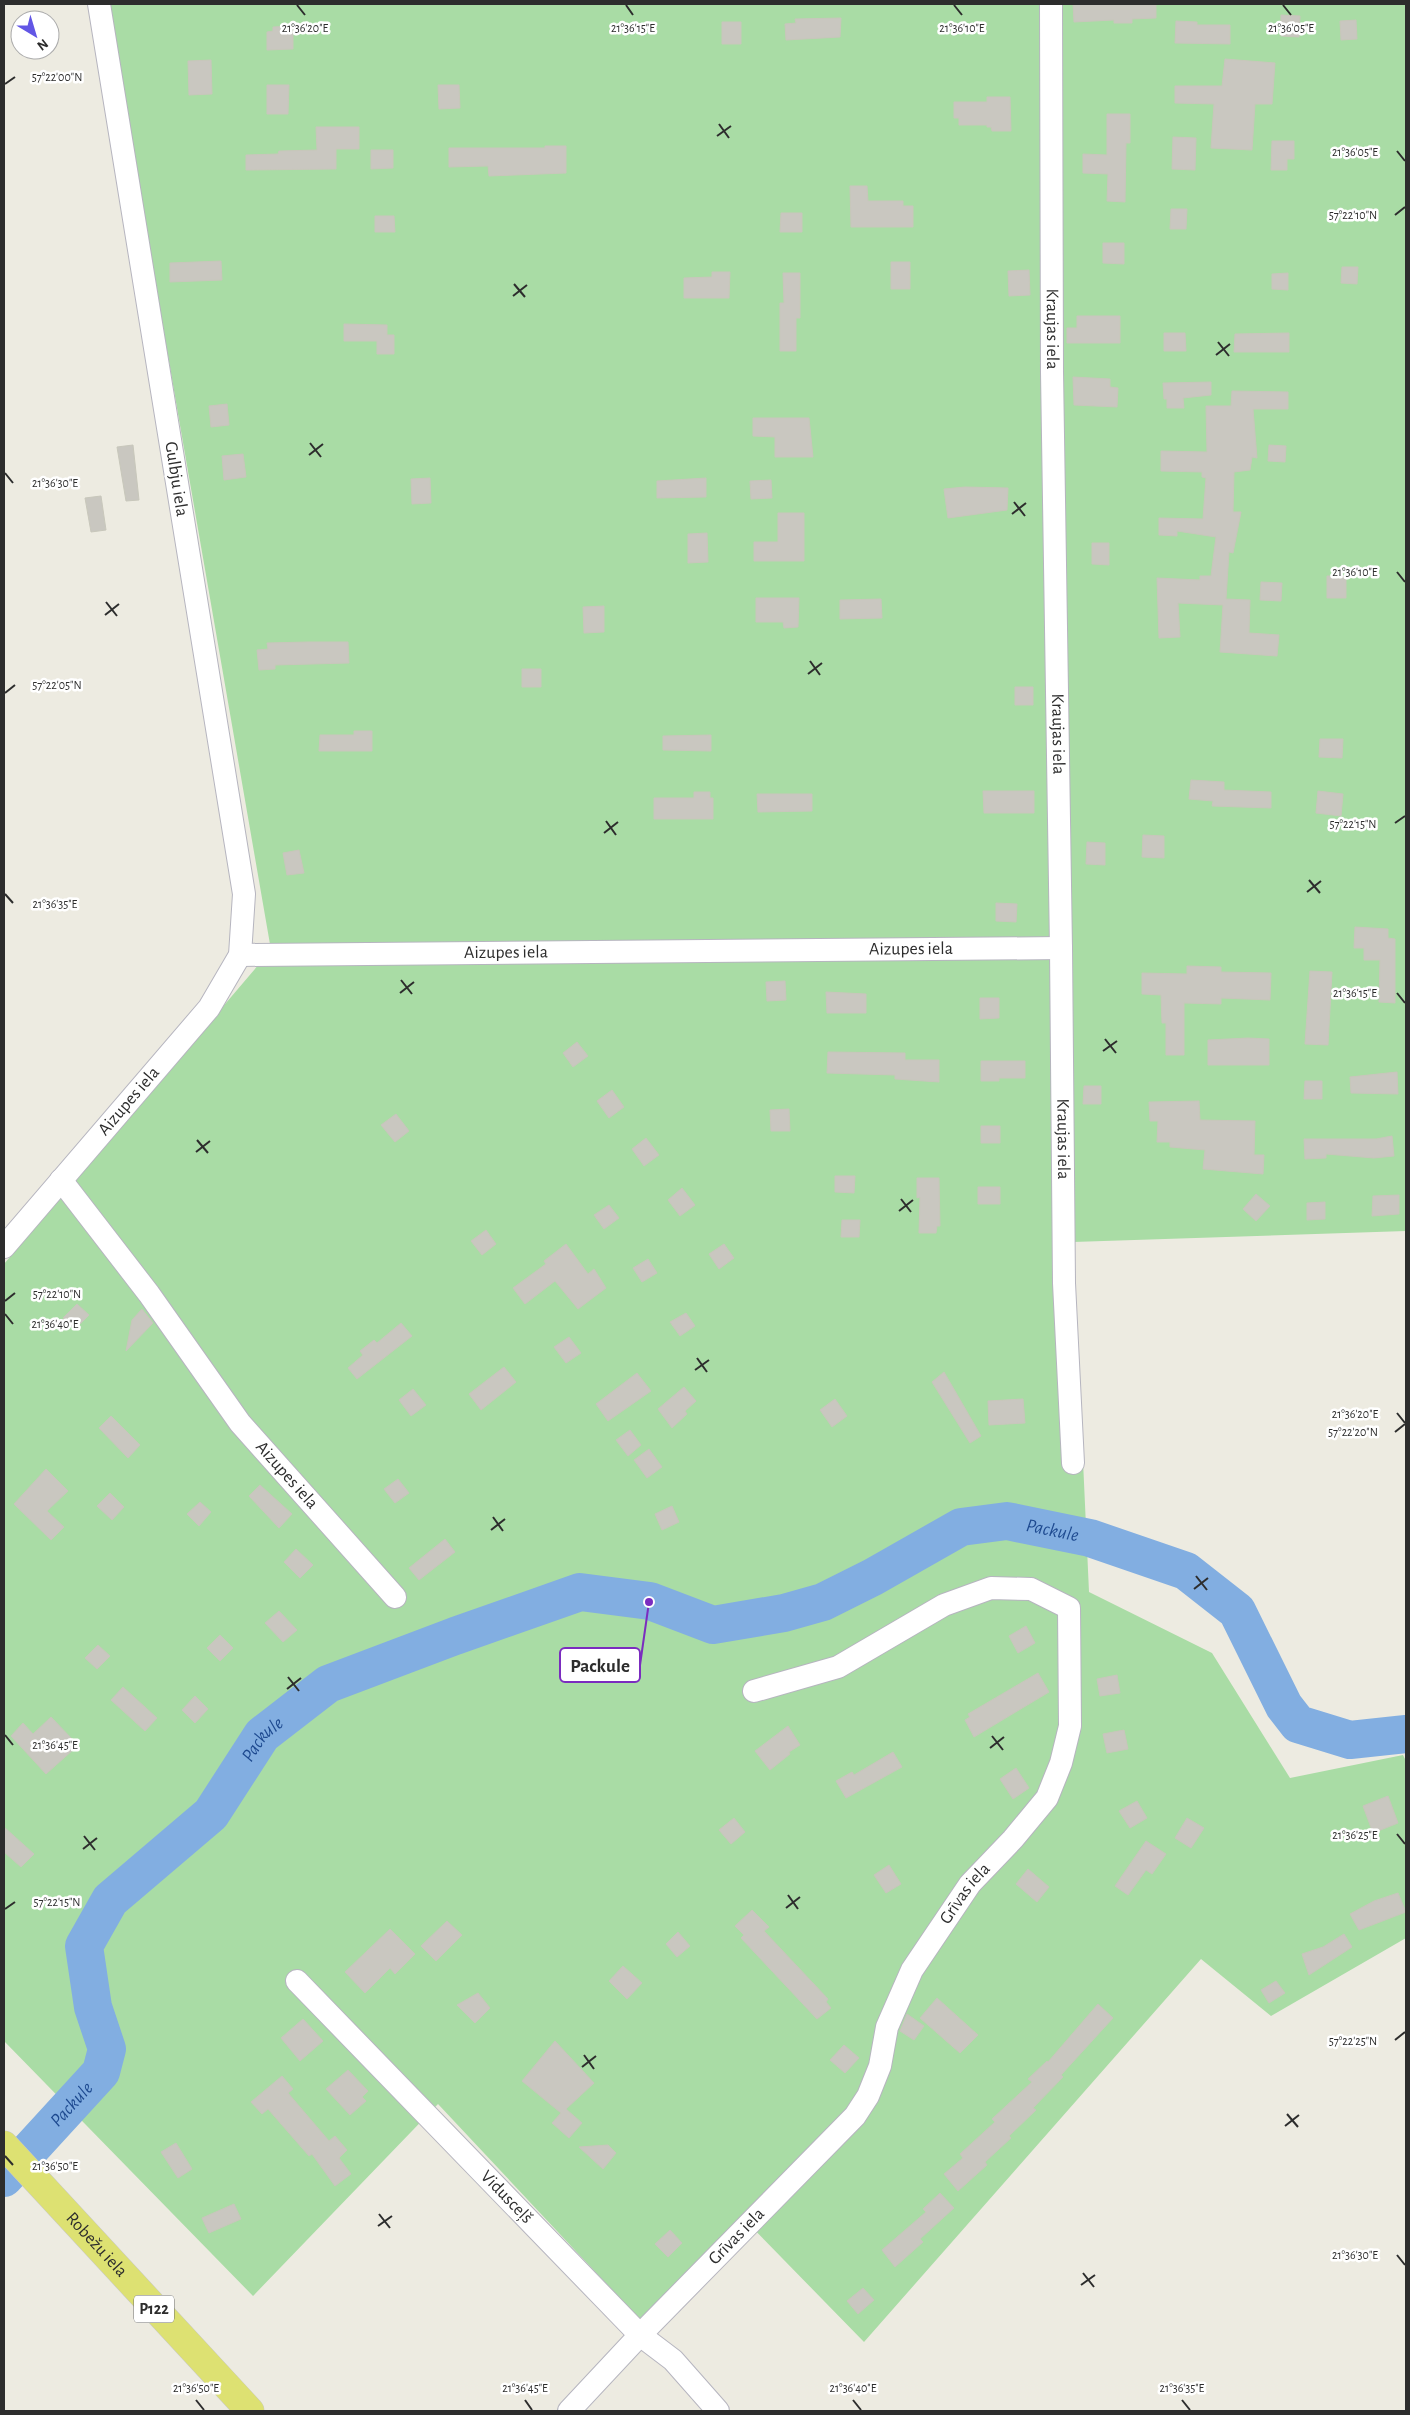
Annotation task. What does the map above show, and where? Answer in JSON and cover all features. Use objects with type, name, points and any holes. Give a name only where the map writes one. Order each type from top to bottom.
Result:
[{"type":"main road","name":"Robežu iela","points":[[4,2145],[58,2206],[250,2411]]},
{"type":"street","name":"Gulbju iela","points":[[99,4],[244,894],[240,955]]},
{"type":"street","name":"Kraujas iela","points":[[1051,4],[1052,372],[1064,1283],[1073,1463]]},
{"type":"street","name":"Aizupes iela","points":[[4,1247],[209,1008],[240,955],[1061,948]]},
{"type":"street","name":"Aizupes iela","points":[[61,1180],[149,1294],[240,1423],[395,1597]]},
{"type":"street","name":"Grīvas iela","points":[[569,2411],[640,2335],[855,2116],[868,2096],[880,2066],[887,2026],[912,1970],[970,1884],[1013,1839],[1047,1798],[1061,1763],[1070,1726],[1069,1608],[1031,1589],[991,1588],[944,1605],[838,1667],[754,1691]]},
{"type":"street","name":"Vidusceļš","points":[[297,1981],[640,2335],[673,2360],[718,2411]]},
{"type":"green space","points":[[107,4],[1406,4],[1406,1231],[1073,1242],[1089,1592],[1212,1653],[1290,1778],[1403,1755],[1406,1761],[1406,1938],[1271,2016],[1201,1959],[864,2342],[742,2217],[645,2325],[438,2104],[253,2296],[4,2041],[4,1264],[271,950]]},
{"type":"building","points":[[1073,4],[1156,5],[1156,18],[1132,19],[1132,23],[1114,23],[1114,20],[1074,22]]},
{"type":"building","points":[[1281,15],[1300,16],[1299,37],[1281,36]]},
{"type":"building","points":[[841,18],[840,37],[786,40],[785,24],[796,23],[795,19]]},
{"type":"building","points":[[1356,20],[1357,39],[1341,40],[1340,21]]},
{"type":"building","points":[[1176,21],[1197,22],[1197,25],[1230,25],[1230,44],[1175,43]]},
{"type":"building","points":[[722,22],[741,22],[741,44],[722,44]]},
{"type":"building","points":[[293,26],[293,49],[267,50],[267,32],[273,31],[273,27]]},
{"type":"building","points":[[1225,59],[1275,63],[1272,104],[1255,104],[1252,150],[1211,148],[1214,104],[1175,103],[1175,86],[1222,86]]},
{"type":"building","points":[[211,60],[212,94],[189,95],[188,61]]},
{"type":"building","points":[[267,85],[289,85],[288,114],[267,114]]},
{"type":"building","points":[[438,85],[459,85],[460,108],[439,109]]},
{"type":"building","points":[[987,97],[1010,97],[1011,131],[992,131],[991,127],[987,127],[987,125],[959,125],[959,118],[954,118],[954,102],[987,102]]},
{"type":"building","points":[[1107,114],[1130,114],[1130,143],[1126,143],[1125,202],[1107,201],[1108,174],[1083,173],[1083,154],[1107,155]]},
{"type":"building","points":[[316,127],[359,127],[359,149],[336,149],[336,169],[246,170],[246,155],[278,154],[279,151],[317,150]]},
{"type":"building","points":[[1173,137],[1196,138],[1195,170],[1172,169]]},
{"type":"building","points":[[1272,141],[1294,141],[1294,159],[1287,159],[1287,170],[1271,170]]},
{"type":"building","points":[[545,146],[566,146],[566,173],[489,176],[488,166],[449,167],[449,148],[545,148]]},
{"type":"building","points":[[371,150],[393,150],[393,168],[371,169]]},
{"type":"building","points":[[850,186],[867,186],[868,201],[903,201],[903,206],[913,206],[913,227],[851,227]]},
{"type":"building","points":[[1171,209],[1187,209],[1186,229],[1170,229]]},
{"type":"building","points":[[781,213],[802,213],[802,232],[780,232]]},
{"type":"building","points":[[375,216],[394,216],[395,232],[375,232]]},
{"type":"building","points":[[1103,243],[1124,243],[1124,264],[1103,263]]},
{"type":"building","points":[[221,261],[222,280],[170,282],[170,263]]},
{"type":"building","points":[[891,262],[910,262],[910,289],[891,289]]},
{"type":"building","points":[[1342,267],[1358,267],[1357,284],[1341,283]]},
{"type":"building","points":[[1029,270],[1030,295],[1009,296],[1008,271]]},
{"type":"building","points":[[712,272],[730,272],[729,298],[684,298],[684,278],[712,277]]},
{"type":"building","points":[[783,273],[800,273],[800,318],[796,318],[796,351],[780,351],[780,303],[784,303]]},
{"type":"building","points":[[1288,273],[1288,290],[1272,289],[1272,274]]},
{"type":"building","points":[[1077,316],[1120,316],[1120,343],[1067,343],[1067,328],[1077,328]]},
{"type":"building","points":[[344,324],[387,325],[387,335],[394,335],[394,354],[377,354],[377,341],[344,341]]},
{"type":"building","points":[[1164,333],[1185,333],[1186,351],[1164,351]]},
{"type":"building","points":[[1289,333],[1289,352],[1234,352],[1235,334]]},
{"type":"building","points":[[1073,377],[1110,379],[1110,387],[1118,388],[1117,407],[1074,405]]},
{"type":"building","points":[[1211,382],[1211,395],[1183,398],[1184,408],[1167,408],[1167,399],[1164,399],[1163,383]]},
{"type":"building","points":[[1232,391],[1288,392],[1288,409],[1253,409],[1257,458],[1252,457],[1250,470],[1234,472],[1233,512],[1241,512],[1233,553],[1229,552],[1226,599],[1250,600],[1249,633],[1279,635],[1277,656],[1220,652],[1223,605],[1178,603],[1180,637],[1159,638],[1157,578],[1200,580],[1200,576],[1211,576],[1216,537],[1177,531],[1177,536],[1159,535],[1159,518],[1203,519],[1206,478],[1202,477],[1202,472],[1161,471],[1161,451],[1207,452],[1206,406],[1231,406]]},
{"type":"building","points":[[227,404],[229,425],[211,427],[209,406]]},
{"type":"building","points":[[753,418],[809,418],[813,457],[775,457],[775,437],[753,436]]},
{"type":"building","points":[[133,445],[139,500],[126,501],[117,447]]},
{"type":"building","points":[[1269,445],[1286,446],[1285,462],[1268,461]]},
{"type":"building","points":[[243,454],[246,477],[224,480],[222,456]]},
{"type":"building","points":[[430,478],[431,503],[412,504],[411,479]]},
{"type":"building","points":[[706,478],[706,497],[657,498],[657,481]]},
{"type":"building","points":[[771,480],[772,498],[751,499],[750,481]]},
{"type":"building","points":[[965,487],[1008,488],[1007,510],[948,518],[944,489]]},
{"type":"building","points":[[101,496],[106,530],[91,532],[85,498]]},
{"type":"building","points":[[778,513],[804,513],[804,561],[754,561],[754,542],[778,542]]},
{"type":"building","points":[[707,533],[708,562],[688,563],[688,534]]},
{"type":"building","points":[[1092,543],[1109,543],[1109,565],[1092,564]]},
{"type":"building","points":[[1327,576],[1346,576],[1346,598],[1327,598]]},
{"type":"building","points":[[1261,582],[1282,583],[1281,601],[1260,600]]},
{"type":"building","points":[[756,598],[799,598],[798,627],[784,628],[783,622],[756,622]]},
{"type":"building","points":[[881,599],[882,618],[840,619],[840,600]]},
{"type":"building","points":[[604,606],[604,632],[584,633],[583,607]]},
{"type":"building","points":[[348,642],[349,663],[275,665],[275,669],[259,670],[257,650],[268,649],[267,643]]},
{"type":"building","points":[[522,669],[541,669],[541,687],[522,687]]},
{"type":"building","points":[[1015,687],[1033,687],[1033,705],[1015,705]]},
{"type":"building","points":[[354,731],[372,731],[372,751],[319,751],[320,735],[354,735]]},
{"type":"building","points":[[711,735],[711,751],[663,750],[663,736]]},
{"type":"building","points":[[1320,739],[1343,739],[1342,758],[1319,757]]},
{"type":"building","points":[[1191,780],[1224,782],[1224,790],[1271,792],[1271,808],[1212,806],[1213,801],[1189,799]]},
{"type":"building","points":[[983,791],[1034,791],[1034,813],[984,813]]},
{"type":"building","points":[[1318,791],[1343,794],[1341,816],[1316,813]]},
{"type":"building","points":[[694,792],[710,792],[710,798],[713,798],[713,819],[654,819],[654,798],[694,798]]},
{"type":"building","points":[[757,794],[812,794],[812,811],[758,812]]},
{"type":"building","points":[[1143,835],[1164,836],[1164,858],[1142,857]]},
{"type":"building","points":[[1087,842],[1105,843],[1105,865],[1086,864]]},
{"type":"building","points":[[299,850],[304,873],[287,875],[283,853]]},
{"type":"building","points":[[996,903],[1017,904],[1016,922],[996,921]]},
{"type":"building","points":[[1355,927],[1388,929],[1388,938],[1395,939],[1395,1003],[1379,1002],[1380,960],[1364,960],[1364,948],[1354,948]]},
{"type":"building","points":[[1187,966],[1221,967],[1221,972],[1271,973],[1270,1000],[1221,998],[1221,1004],[1184,1003],[1184,1055],[1166,1055],[1166,1023],[1162,1023],[1161,995],[1142,994],[1142,973],[1187,974]]},
{"type":"building","points":[[1310,971],[1332,972],[1328,1045],[1305,1044]]},
{"type":"building","points":[[785,981],[786,1000],[767,1001],[766,982]]},
{"type":"building","points":[[826,992],[866,994],[866,1013],[827,1013]]},
{"type":"building","points":[[980,998],[999,998],[999,1018],[980,1019]]},
{"type":"building","points":[[1269,1039],[1269,1065],[1208,1065],[1208,1040]]},
{"type":"building","points":[[577,1042],[588,1056],[573,1067],[563,1053]]},
{"type":"building","points":[[828,1052],[905,1053],[905,1060],[939,1060],[939,1082],[895,1079],[895,1075],[827,1073]]},
{"type":"building","points":[[981,1061],[1025,1061],[1025,1078],[999,1078],[999,1081],[981,1081]]},
{"type":"building","points":[[1397,1072],[1398,1094],[1351,1093],[1350,1077]]},
{"type":"building","points":[[1305,1081],[1322,1081],[1322,1099],[1304,1099]]},
{"type":"building","points":[[1084,1086],[1101,1086],[1101,1104],[1083,1104]]},
{"type":"building","points":[[612,1090],[624,1107],[609,1118],[597,1101]]},
{"type":"building","points":[[1199,1101],[1200,1120],[1255,1121],[1254,1155],[1264,1155],[1263,1174],[1203,1169],[1205,1150],[1170,1147],[1170,1142],[1157,1142],[1158,1121],[1150,1121],[1149,1102]]},
{"type":"building","points":[[789,1109],[790,1131],[771,1131],[770,1110]]},
{"type":"building","points":[[396,1114],[409,1131],[395,1142],[381,1125]]},
{"type":"building","points":[[981,1126],[1000,1126],[1000,1143],[981,1143]]},
{"type":"building","points":[[1392,1136],[1394,1156],[1374,1158],[1326,1154],[1326,1158],[1305,1159],[1304,1139],[1376,1139]]},
{"type":"building","points":[[646,1138],[659,1155],[644,1166],[632,1149]]},
{"type":"building","points":[[835,1176],[855,1176],[854,1193],[835,1192]]},
{"type":"building","points":[[917,1178],[939,1178],[940,1226],[937,1226],[936,1233],[919,1233],[920,1197],[917,1198]]},
{"type":"building","points":[[978,1187],[1000,1187],[1000,1204],[978,1204]]},
{"type":"building","points":[[682,1188],[695,1205],[680,1216],[668,1200]]},
{"type":"building","points":[[1256,1194],[1270,1206],[1256,1221],[1243,1209]]},
{"type":"building","points":[[1399,1195],[1399,1214],[1372,1216],[1373,1196]]},
{"type":"building","points":[[1325,1202],[1325,1219],[1307,1220],[1307,1203]]},
{"type":"building","points":[[609,1205],[619,1218],[604,1229],[594,1215]]},
{"type":"building","points":[[842,1220],[860,1220],[859,1237],[841,1237]]},
{"type":"building","points":[[486,1230],[496,1244],[482,1255],[471,1241]]},
{"type":"building","points":[[566,1244],[588,1274],[594,1269],[606,1288],[578,1309],[555,1281],[525,1304],[513,1288],[546,1264],[544,1261]]},
{"type":"building","points":[[724,1244],[734,1258],[719,1269],[709,1254]]},
{"type":"building","points":[[648,1259],[657,1273],[642,1282],[633,1268]]},
{"type":"building","points":[[77,1304],[89,1315],[75,1329],[63,1318]]},
{"type":"building","points":[[142,1309],[153,1323],[126,1351],[132,1320]]},
{"type":"building","points":[[686,1313],[695,1326],[680,1336],[670,1322]]},
{"type":"building","points":[[401,1323],[412,1336],[357,1379],[348,1368],[363,1355],[360,1351],[374,1340],[377,1343]]},
{"type":"building","points":[[569,1337],[581,1353],[566,1363],[554,1347]]},
{"type":"building","points":[[504,1367],[516,1382],[481,1410],[469,1394]]},
{"type":"building","points":[[944,1372],[981,1436],[970,1443],[932,1382]]},
{"type":"building","points":[[637,1373],[651,1391],[608,1421],[596,1404]]},
{"type":"building","points":[[684,1387],[696,1401],[685,1411],[687,1414],[672,1428],[658,1409]]},
{"type":"building","points":[[413,1389],[426,1405],[411,1416],[399,1400]]},
{"type":"building","points":[[835,1399],[847,1416],[832,1427],[820,1410]]},
{"type":"building","points":[[1023,1399],[1025,1423],[989,1425],[988,1401]]},
{"type":"building","points":[[111,1416],[140,1445],[128,1458],[99,1428]]},
{"type":"building","points":[[630,1430],[641,1445],[628,1456],[616,1440]]},
{"type":"building","points":[[649,1449],[662,1467],[647,1478],[634,1460]]},
{"type":"building","points":[[46,1469],[68,1491],[47,1511],[64,1527],[51,1540],[14,1504]]},
{"type":"building","points":[[398,1479],[409,1493],[395,1503],[384,1489]]},
{"type":"building","points":[[260,1485],[292,1514],[279,1528],[249,1496]]},
{"type":"building","points":[[110,1493],[124,1507],[112,1520],[97,1506]]},
{"type":"building","points":[[200,1502],[211,1512],[199,1526],[187,1514]]},
{"type":"building","points":[[672,1506],[679,1522],[662,1530],[655,1514]]},
{"type":"building","points":[[445,1539],[455,1552],[419,1580],[409,1568]]},
{"type":"building","points":[[296,1549],[313,1565],[300,1578],[284,1562]]},
{"type":"building","points":[[279,1611],[297,1630],[283,1642],[265,1623]]},
{"type":"building","points":[[1026,1626],[1035,1643],[1018,1653],[1009,1636]]},
{"type":"building","points":[[220,1635],[233,1648],[220,1661],[207,1648]]},
{"type":"building","points":[[98,1645],[110,1656],[97,1669],[85,1658]]},
{"type":"building","points":[[1038,1673],[1049,1692],[974,1737],[965,1720],[970,1717],[968,1714]]},
{"type":"building","points":[[1117,1675],[1120,1693],[1100,1696],[1097,1679]]},
{"type":"building","points":[[123,1687],[157,1718],[145,1731],[111,1700]]},
{"type":"building","points":[[195,1696],[208,1709],[195,1723],[182,1710]]},
{"type":"building","points":[[51,1717],[73,1740],[69,1744],[74,1749],[46,1774],[11,1736],[23,1723],[33,1734]]},
{"type":"building","points":[[788,1726],[800,1745],[789,1752],[790,1754],[770,1770],[755,1751]]},
{"type":"building","points":[[1124,1730],[1128,1749],[1107,1753],[1103,1734]]},
{"type":"building","points":[[893,1752],[902,1767],[846,1798],[836,1781],[852,1772],[854,1775]]},
{"type":"building","points":[[1016,1768],[1029,1788],[1013,1799],[1000,1779]]},
{"type":"building","points":[[1388,1796],[1398,1823],[1373,1833],[1363,1806]]},
{"type":"building","points":[[1137,1801],[1147,1818],[1130,1828],[1119,1811]]},
{"type":"building","points":[[734,1818],[745,1832],[731,1844],[719,1830]]},
{"type":"building","points":[[1187,1818],[1204,1828],[1191,1848],[1175,1838]]},
{"type":"building","points":[[4,1827],[34,1854],[21,1867],[4,1852]]},
{"type":"building","points":[[1146,1841],[1166,1854],[1152,1874],[1146,1870],[1128,1895],[1115,1886]]},
{"type":"building","points":[[889,1865],[901,1884],[886,1893],[874,1875]]},
{"type":"building","points":[[1028,1869],[1049,1887],[1037,1902],[1016,1884]]},
{"type":"building","points":[[1398,1893],[1406,1912],[1359,1930],[1350,1914],[1374,1901]]},
{"type":"building","points":[[752,1910],[769,1927],[764,1931],[828,1999],[826,2002],[831,2008],[817,2019],[741,1938],[744,1935],[735,1926]]},
{"type":"building","points":[[447,1921],[462,1935],[436,1961],[421,1946]]},
{"type":"building","points":[[390,1929],[415,1954],[395,1974],[390,1968],[365,1993],[345,1972]]},
{"type":"building","points":[[678,1932],[690,1946],[677,1957],[666,1944]]},
{"type":"building","points":[[1344,1934],[1352,1947],[1309,1975],[1302,1954],[1323,1947]]},
{"type":"building","points":[[623,1966],[642,1983],[627,1999],[609,1981]]},
{"type":"building","points":[[1276,1981],[1285,1993],[1269,2003],[1261,1990]]},
{"type":"building","points":[[478,1993],[490,2008],[475,2023],[457,2005]]},
{"type":"building","points":[[937,1998],[978,2035],[960,2053],[920,2018]]},
{"type":"building","points":[[1098,2004],[1113,2018],[1061,2075],[1063,2077],[1033,2108],[1036,2110],[1009,2136],[1011,2138],[985,2162],[987,2165],[958,2191],[944,2174],[963,2158],[960,2154],[995,2122],[992,2119],[1032,2082],[1028,2079],[1048,2062]]},
{"type":"building","points":[[907,2014],[924,2026],[914,2040],[900,2031]]},
{"type":"building","points":[[303,2019],[323,2041],[300,2061],[281,2038]]},
{"type":"building","points":[[555,2041],[594,2083],[566,2109],[582,2123],[569,2138],[552,2123],[561,2113],[522,2081]]},
{"type":"building","points":[[844,2045],[859,2058],[845,2073],[830,2060]]},
{"type":"building","points":[[348,2070],[368,2091],[362,2097],[366,2101],[350,2115],[326,2089]]},
{"type":"building","points":[[282,2076],[293,2089],[288,2093],[329,2141],[335,2136],[347,2150],[339,2158],[351,2174],[335,2186],[312,2154],[309,2156],[268,2109],[262,2114],[251,2102]]},
{"type":"building","points":[[176,2143],[192,2169],[178,2178],[161,2152]]},
{"type":"building","points":[[608,2145],[616,2153],[603,2169],[579,2147]]},
{"type":"building","points":[[940,2193],[954,2208],[920,2239],[923,2242],[895,2267],[882,2250],[926,2212],[923,2209]]},
{"type":"building","points":[[234,2204],[241,2219],[209,2233],[202,2218]]},
{"type":"building","points":[[670,2230],[682,2243],[668,2257],[655,2244]]},
{"type":"building","points":[[863,2288],[874,2300],[858,2314],[847,2301]]},
{"type":"waterway","name":"Packule","points":[[4,2178],[101,2072],[107,2049],[93,2007],[84,1946],[110,1900],[211,1814],[262,1735],[328,1684],[455,1636],[580,1592],[650,1601],[713,1625],[784,1613],[823,1602],[873,1577],[961,1527],[1007,1521],[1090,1538],[1186,1571],[1237,1611],[1284,1706],[1298,1724],[1350,1740],[1406,1734]]},
{"type":"place","name":"Packule","points":[[649,1602]]}]
